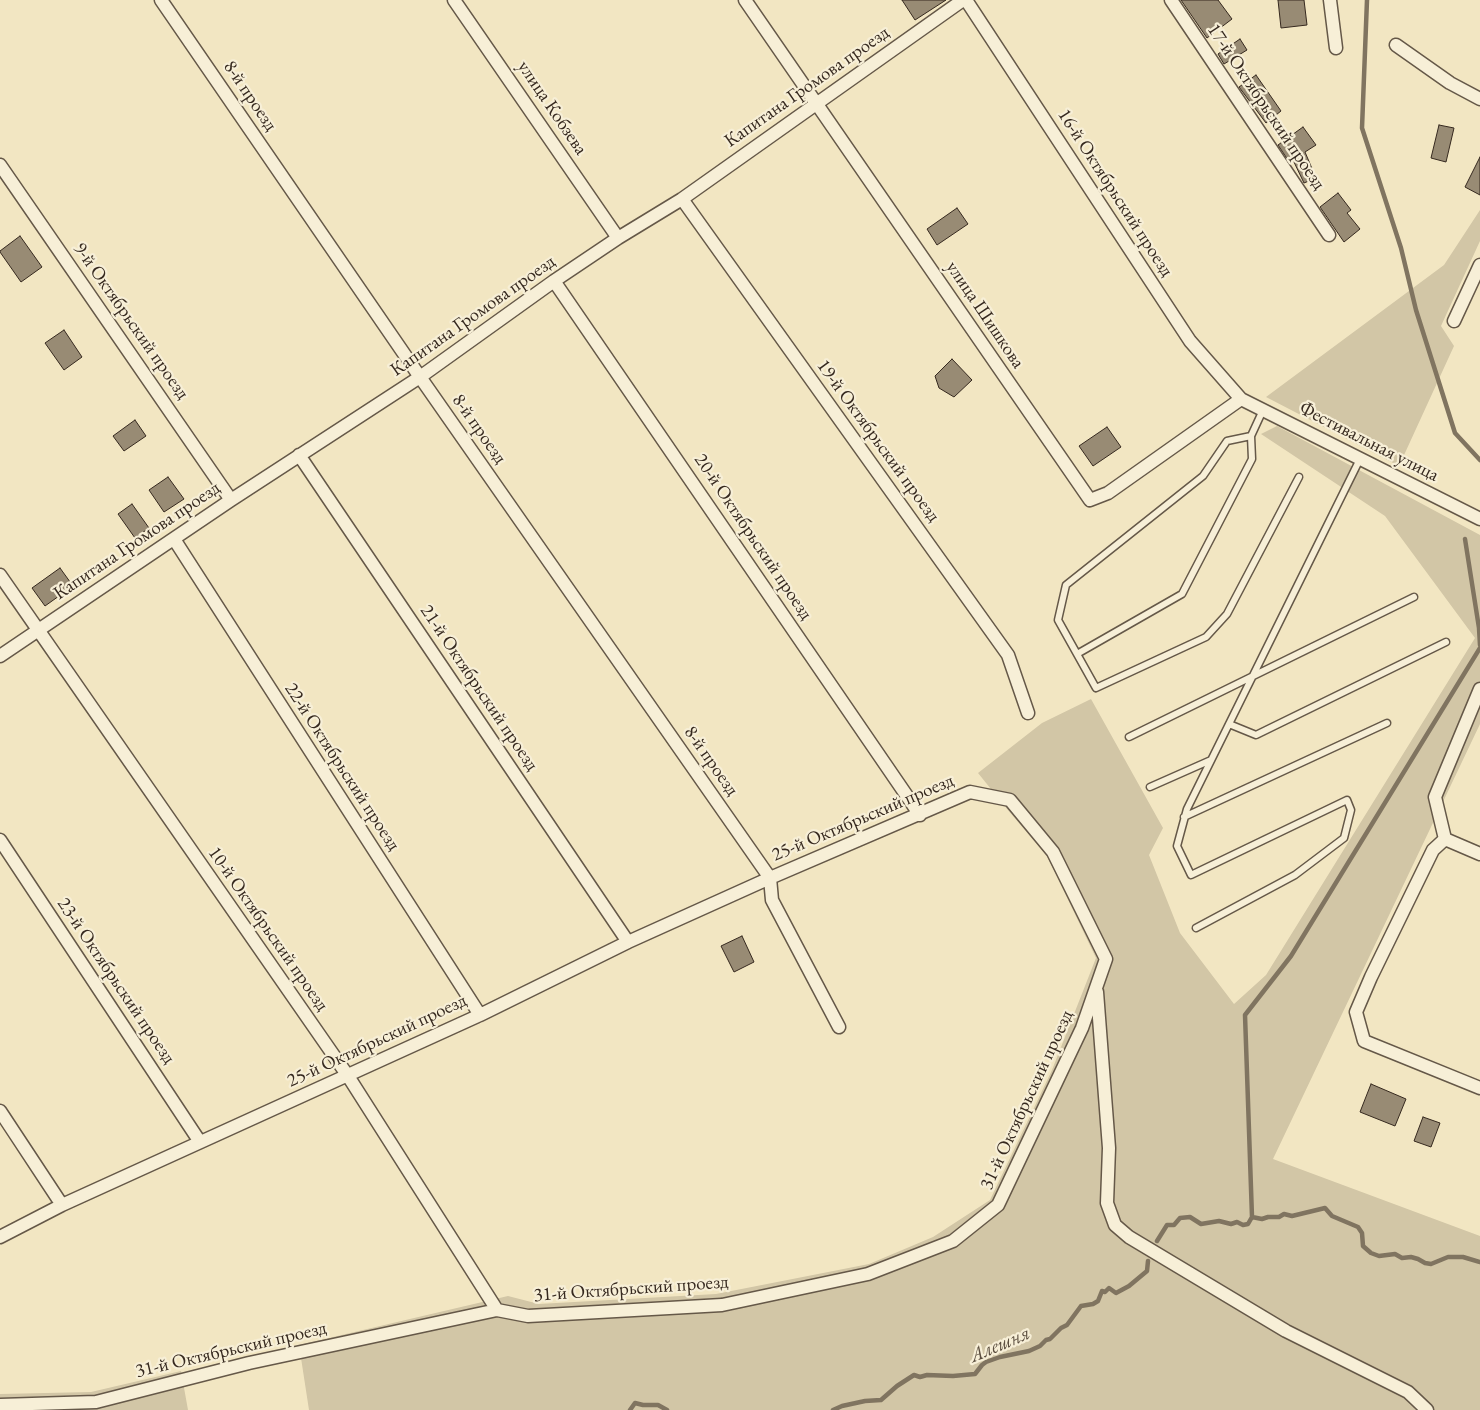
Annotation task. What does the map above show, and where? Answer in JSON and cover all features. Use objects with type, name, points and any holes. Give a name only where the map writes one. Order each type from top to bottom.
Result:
[{"type":"street","name":"8-й проезд","points":[[161,0],[420,378],[770,878]]},
{"type":"street","name":"улица Кобзева","points":[[454,0],[618,238]]},
{"type":"street","name":"улица Шишкова","points":[[745,0],[1090,500],[1108,492],[1241,399]]},
{"type":"street","name":"Капитана Громова проезд","points":[[0,656],[231,500],[420,378],[554,281],[618,238],[682,199],[964,0]]},
{"type":"street","name":"16-й Октябрьский проезд","points":[[964,0],[1190,342],[1241,399]]},
{"type":"street","name":"17-й Октябрьский проезд","points":[[1171,0],[1328,235]]},
{"type":"street","points":[[1330,0],[1336,48]]},
{"type":"street","points":[[1396,45],[1450,84],[1480,100]]},
{"type":"street","name":"9-й Октябрьский проезд","points":[[0,164],[231,500]]},
{"type":"street","name":"19-й Октябрьский проезд","points":[[682,199],[1008,655],[1028,712]]},
{"type":"street","points":[[1454,321],[1480,265]]},
{"type":"street","name":"20-й Октябрьский проезд","points":[[554,281],[920,815]]},
{"type":"street","name":"Фестивальная улица","points":[[1241,399],[1480,520]]},
{"type":"street","name":"21-й Октябрьский проезд","points":[[299,455],[628,942]]},
{"type":"street","name":"22-й Октябрьский проезд","points":[[174,539],[480,1015]]},
{"type":"street","name":"10-й Октябрьский проезд","points":[[0,575],[348,1076],[497,1310]]},
{"type":"street","points":[[1445,839],[1435,797],[1480,689]]},
{"type":"street","name":"25-й Октябрьский проезд","points":[[0,1237],[62,1205],[480,1015],[628,942],[770,878],[970,792]]},
{"type":"street","name":"31-й Октябрьский проезд","points":[[0,1405],[96,1402],[249,1363],[497,1310],[528,1316],[722,1305],[868,1274],[953,1240],[998,1206],[1082,1028],[1106,959],[1053,852],[1010,800],[970,792]]},
{"type":"street","points":[[1445,839],[1480,854]]},
{"type":"street","points":[[1445,839],[1433,850],[1356,1012],[1364,1041],[1480,1088]]},
{"type":"street","name":"23-й Октябрьский проезд","points":[[0,840],[200,1142]]},
{"type":"street","name":"25-й Октябрьский проезд","points":[[770,878],[772,900],[839,1027]]},
{"type":"street","points":[[1097,987],[1109,1148],[1107,1203],[1115,1225],[1129,1237],[1286,1330],[1408,1392],[1427,1410]]},
{"type":"street","points":[[0,1111],[62,1205]]},
{"type":"lane","points":[[1077,654],[1182,594],[1252,459],[1251,436],[1263,410]]},
{"type":"lane","points":[[1251,436],[1227,442],[1203,476],[1066,585],[1058,620],[1096,688],[1206,637],[1227,614],[1299,476]]},
{"type":"lane","points":[[1196,928],[1295,875],[1344,838],[1351,810],[1348,800],[1191,875],[1177,846],[1187,809],[1360,459]]},
{"type":"lane","points":[[1129,737],[1414,597]]},
{"type":"lane","points":[[1229,724],[1256,735],[1446,642]]},
{"type":"lane","points":[[1184,817],[1387,723]]},
{"type":"lane","points":[[1150,787],[1211,760]]},
{"type":"shaded area","points":[[1480,210],[1480,241],[1441,326],[1454,346],[1399,466],[1266,397],[1444,265]]},
{"type":"shaded area","points":[[1277,426],[1480,535],[1480,724],[1273,1159],[1480,1236],[1480,1410],[309,1410],[299,1345],[508,1296],[539,1304],[716,1294],[869,1264],[933,1237],[990,1200],[1052,1070],[1096,958],[1047,856],[978,773],[1042,723],[1091,699],[1163,828],[1149,855],[1180,933],[1234,1004],[1266,975],[1475,638],[1385,516],[1261,434]]},
{"type":"shaded area","points":[[181,1371],[188,1410],[0,1410],[0,1394],[91,1392]]},
{"type":"building","points":[[902,0],[946,0],[915,20]]},
{"type":"building","points":[[1181,0],[1218,0],[1232,19],[1207,38]]},
{"type":"building","points":[[1278,0],[1304,0],[1307,25],[1281,28]]},
{"type":"building","points":[[1240,39],[1247,50],[1224,64],[1218,54]]},
{"type":"building","points":[[1256,75],[1281,111],[1266,123],[1239,87]]},
{"type":"building","points":[[1439,125],[1454,128],[1446,162],[1431,158]]},
{"type":"building","points":[[1303,127],[1316,145],[1305,152],[1316,178],[1304,183],[1293,160],[1290,163],[1278,145]]},
{"type":"building","points":[[1480,157],[1480,195],[1465,187]]},
{"type":"building","points":[[1338,193],[1351,210],[1347,213],[1360,229],[1344,242],[1320,207]]},
{"type":"building","points":[[957,208],[968,224],[937,245],[927,229]]},
{"type":"building","points":[[20,236],[42,267],[21,282],[0,252]]},
{"type":"building","points":[[64,330],[82,357],[64,370],[45,343]]},
{"type":"building","points":[[952,359],[972,380],[954,397],[939,388],[935,376]]},
{"type":"building","points":[[135,420],[146,436],[124,451],[113,436]]},
{"type":"building","points":[[1107,427],[1121,447],[1093,466],[1079,446]]},
{"type":"building","points":[[168,477],[184,499],[164,512],[149,490]]},
{"type":"building","points":[[132,504],[149,528],[135,538],[118,514]]},
{"type":"building","points":[[60,568],[73,586],[45,606],[32,588]]},
{"type":"building","points":[[742,936],[754,962],[734,972],[721,946]]},
{"type":"building","points":[[1371,1084],[1406,1099],[1395,1126],[1360,1112]]},
{"type":"building","points":[[1423,1117],[1440,1123],[1431,1147],[1414,1141]]},
{"type":"waterway","points":[[1367,0],[1362,128],[1401,248],[1416,310],[1455,433],[1480,460]]},
{"type":"waterway","points":[[1465,539],[1480,645]]},
{"type":"waterway","points":[[1252,1217],[1245,1015],[1291,956],[1480,648]]},
{"type":"waterway","name":"Алешня","points":[[1157,1241],[1167,1225],[1174,1225],[1180,1218],[1190,1217],[1201,1224],[1219,1221],[1231,1224],[1237,1222],[1243,1225],[1248,1224],[1252,1217],[1262,1219],[1279,1217],[1284,1214],[1292,1216],[1325,1208],[1332,1216],[1358,1227],[1362,1233],[1363,1246],[1371,1253],[1379,1256],[1395,1254],[1402,1258],[1411,1257],[1431,1264],[1448,1257],[1463,1257],[1480,1262]]},
{"type":"waterway","name":"Алешня","points":[[833,1410],[865,1401],[881,1400],[914,1375],[920,1377],[927,1375],[953,1376],[975,1374],[986,1362],[1029,1351],[1040,1346],[1067,1325],[1081,1306],[1098,1301],[1102,1291],[1105,1292],[1109,1288],[1116,1293],[1129,1286],[1147,1271],[1148,1261]]},
{"type":"waterway","name":"Алешня","points":[[630,1410],[635,1403],[658,1405],[667,1410]]}]
